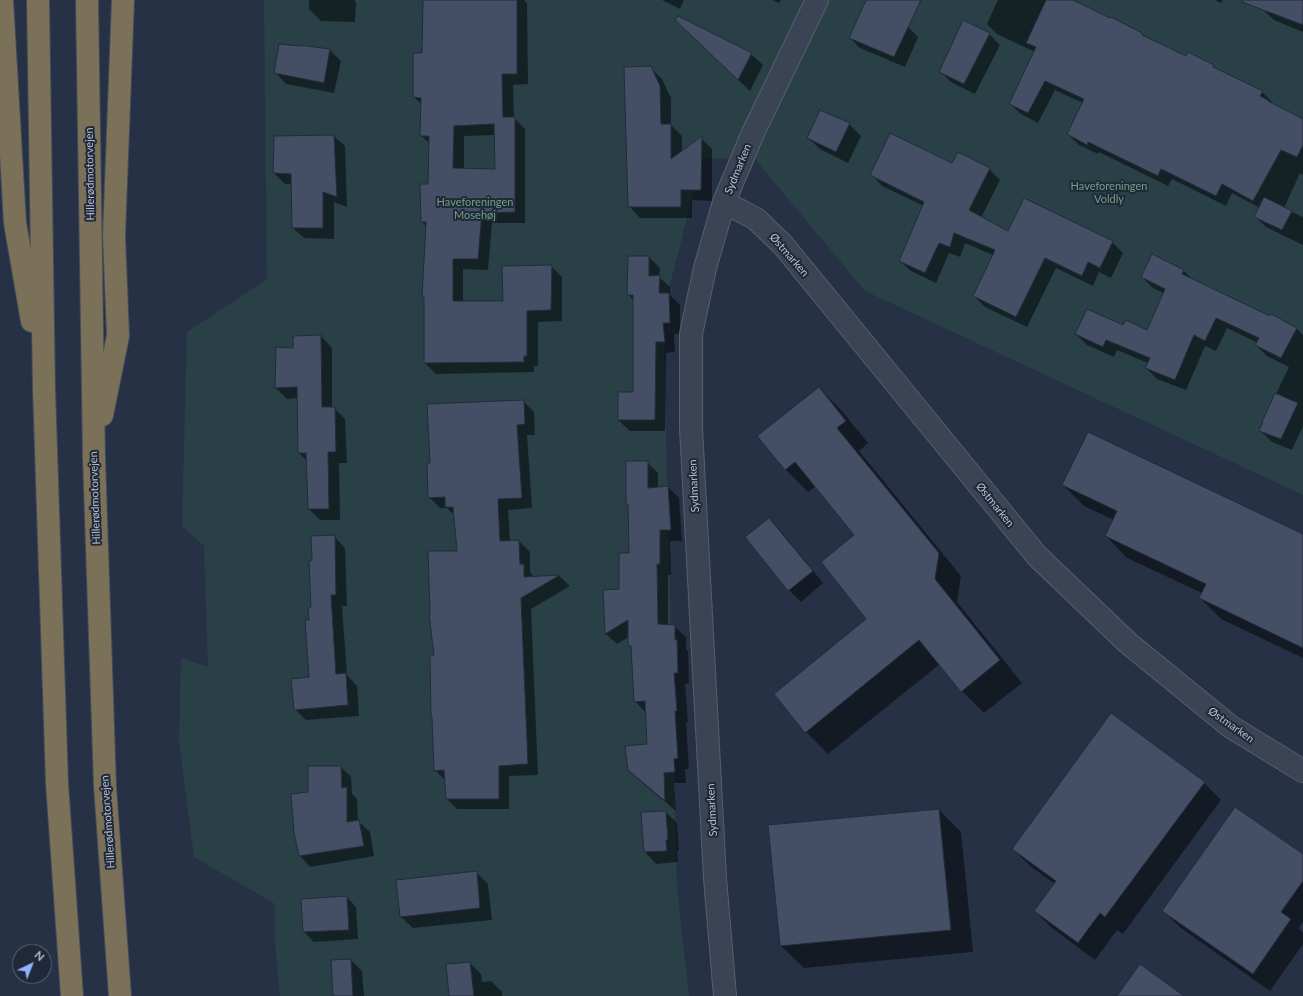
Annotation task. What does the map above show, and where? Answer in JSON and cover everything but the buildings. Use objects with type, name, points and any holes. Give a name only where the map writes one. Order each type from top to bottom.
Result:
[{"type":"highway","points":[[2,0],[15,223],[44,389]]},
{"type":"highway","points":[[38,0],[44,389],[57,782],[72,996]]},
{"type":"highway","name":"Hillerødmotorvejen","points":[[87,0],[94,458],[105,786],[120,996]]},
{"type":"highway","points":[[94,458],[118,336],[114,235],[123,0]]},
{"type":"street","name":"Sydmarken","points":[[725,996],[715,878],[691,428],[692,334],[704,268],[724,202],[753,133],[817,0]]},
{"type":"street","name":"Østmarken","points":[[724,202],[756,219],[783,245],[1037,556],[1128,643],[1225,723],[1303,770]]},
{"type":"green space","name":"Haveforeningen Mosehøj","points":[[264,0],[1303,0],[1303,495],[865,291],[754,158],[702,159],[663,312],[677,890],[689,996],[280,996],[275,942],[275,904],[194,857],[179,742],[181,658],[208,667],[204,546],[182,526],[187,332],[267,279]]},
{"type":"park label","name":"Haveforeningen Voldly","points":[[1109,192]]}]
